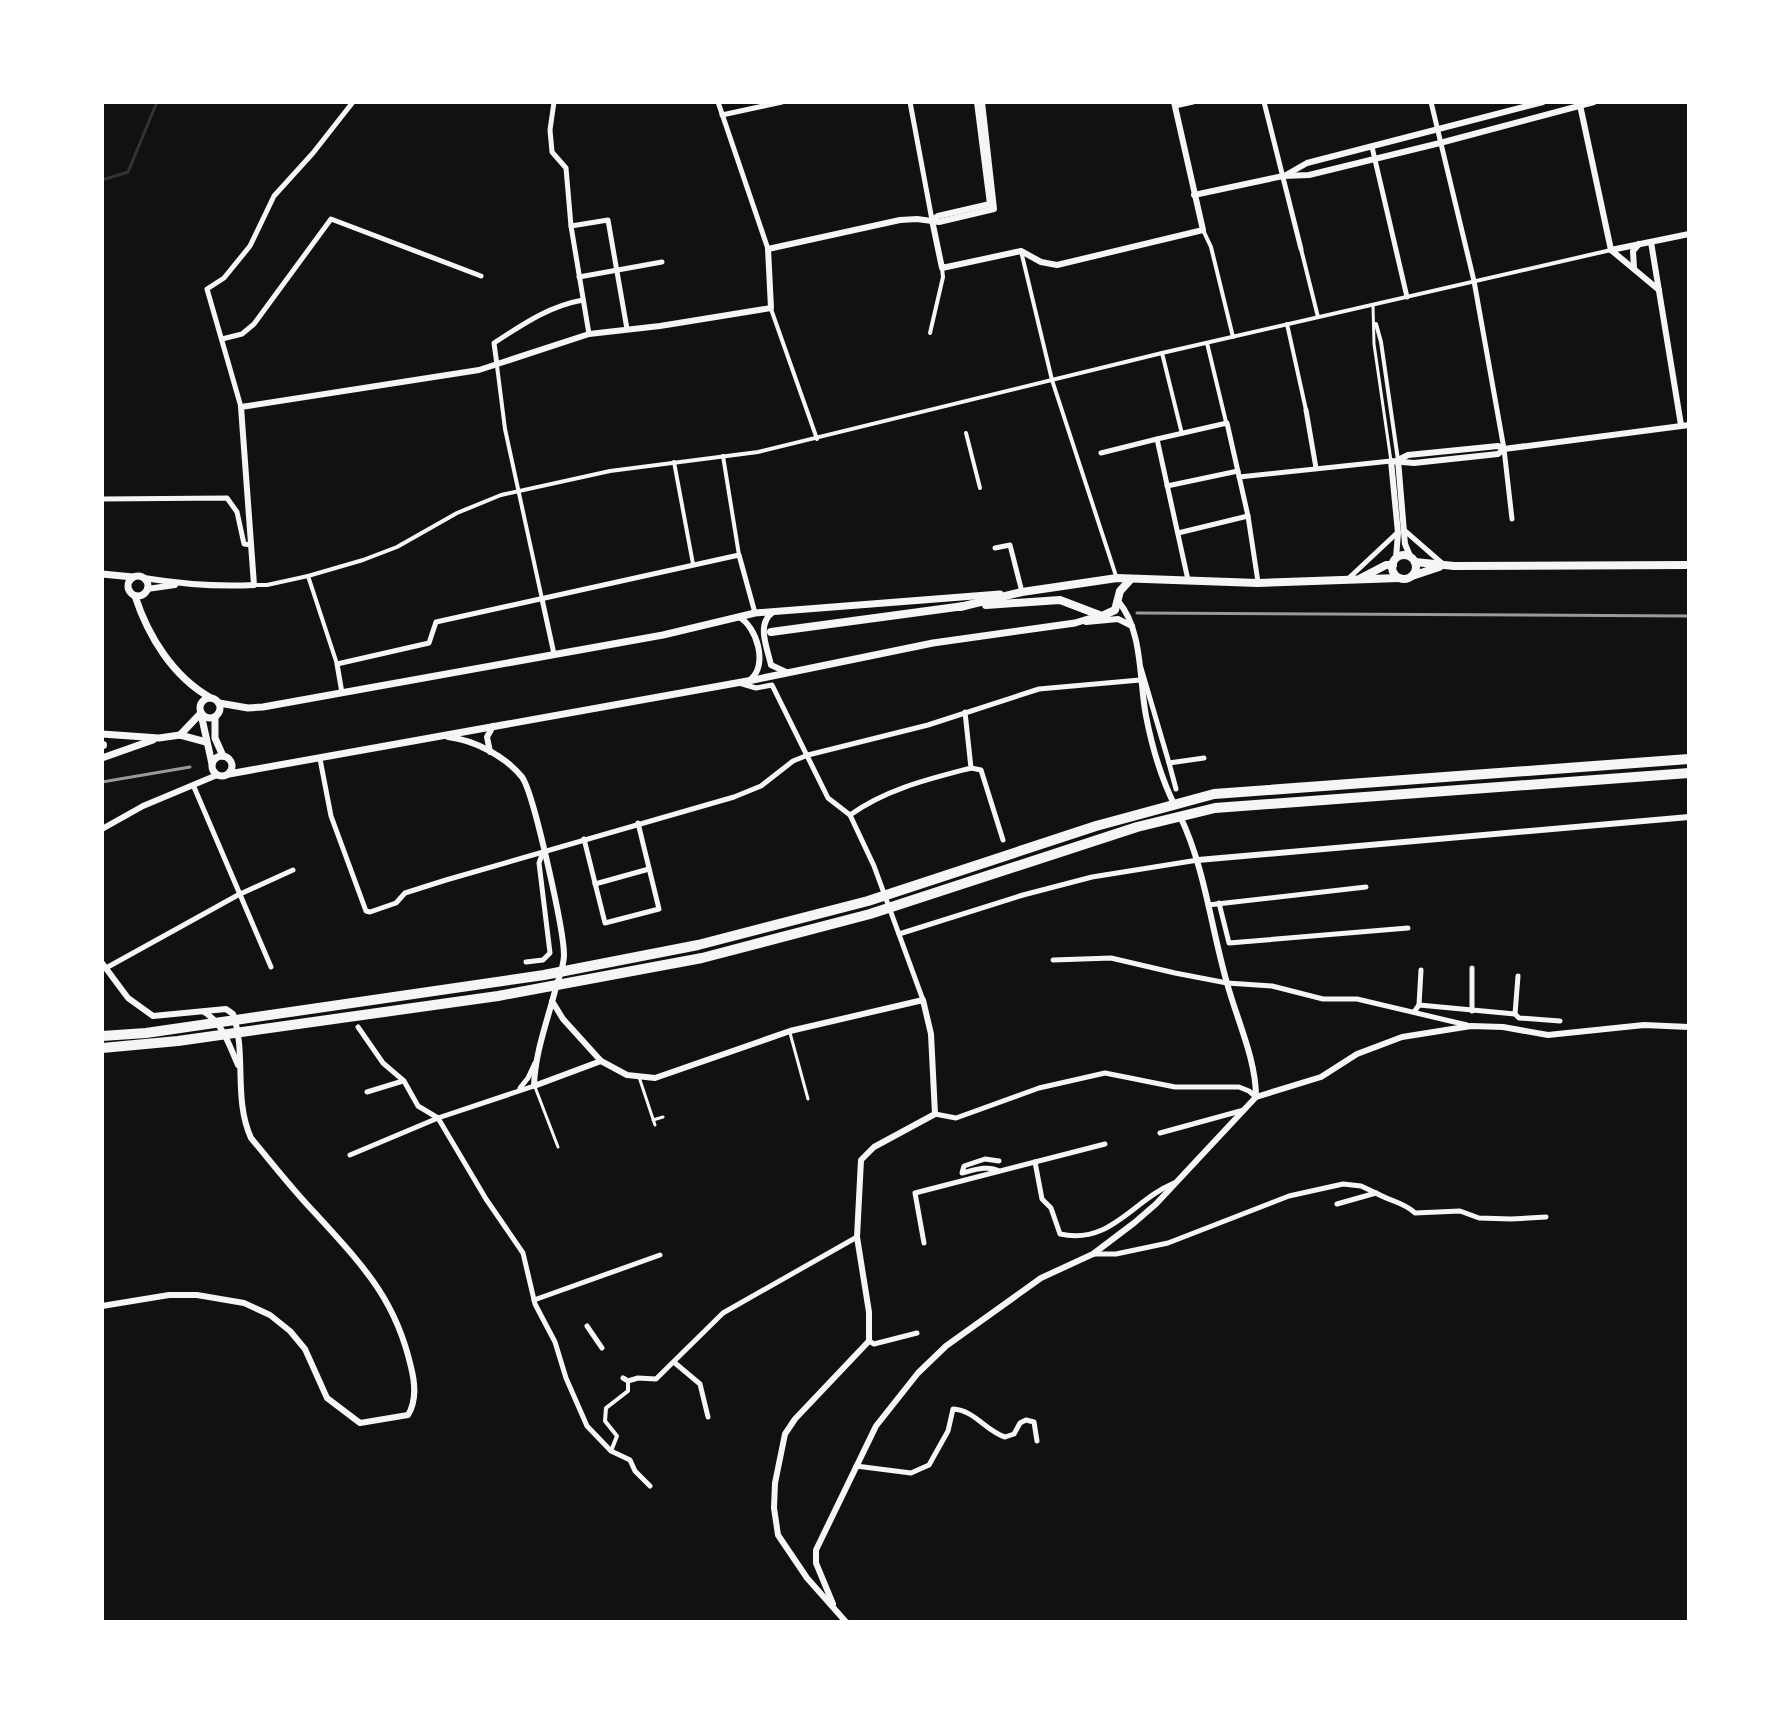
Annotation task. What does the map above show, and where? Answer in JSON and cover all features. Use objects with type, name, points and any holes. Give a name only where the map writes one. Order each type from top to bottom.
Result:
[{"type":"highway","points":[[102,1036],[146,1033],[544,975],[712,942],[868,901],[1096,826],[1214,794],[1689,759]]},
{"type":"highway","points":[[102,1048],[159,1044],[546,988],[702,958],[870,914],[1137,827],[1215,808],[1689,773]]},
{"type":"main road","points":[[1357,579],[1395,562],[1403,555],[1444,565],[1689,565]]},
{"type":"main road","points":[[1412,559],[1416,569],[1412,576]]},
{"type":"main road","points":[[1395,562],[1395,574],[1399,578]]},
{"type":"main road","points":[[106,574],[144,578],[144,615],[173,668],[189,685],[219,703],[248,708],[663,635],[755,613],[1022,592],[1117,578],[1258,583],[1399,578],[1444,565]]},
{"type":"main road","points":[[106,574],[142,593]]},
{"type":"main road","points":[[128,588],[133,577]]},
{"type":"main road","points":[[201,709],[213,770],[223,777],[738,683],[933,643],[1075,623],[1111,613],[1130,580]]},
{"type":"main road","points":[[1098,582],[1112,589],[1118,598]]},
{"type":"main road","points":[[960,607],[1022,592]]},
{"type":"main road","points":[[771,632],[960,607],[1060,600],[1098,616]]},
{"type":"main road","points":[[189,685],[205,717],[215,718]]},
{"type":"main road","points":[[180,735],[195,723],[205,700],[211,698]]},
{"type":"main road","points":[[219,703],[215,738],[223,756],[231,762],[229,774]]},
{"type":"main road","points":[[102,734],[159,738]]},
{"type":"main road","points":[[102,758],[159,738],[180,735],[206,742]]},
{"type":"main road","points":[[212,764],[216,758],[223,756]]},
{"type":"street","points":[[254,585],[241,407],[207,289],[224,278],[250,246],[274,196],[353,102]]},
{"type":"street","points":[[554,102],[550,130],[552,152],[566,168],[571,226],[589,334]]},
{"type":"street","points":[[718,102],[768,249],[771,308],[817,439]]},
{"type":"street","points":[[722,115],[782,102]]},
{"type":"street","points":[[910,102],[943,277],[930,333]]},
{"type":"street","points":[[768,249],[900,220],[939,222],[992,211],[996,205],[979,102]]},
{"type":"street","points":[[932,220],[990,204],[979,102]]},
{"type":"street","points":[[1193,102],[1174,104],[1194,195],[1211,247],[1233,337]]},
{"type":"street","points":[[1264,102],[1318,317]]},
{"type":"street","points":[[1431,102],[1474,281],[1504,449],[1512,519]]},
{"type":"street","points":[[1283,176],[1307,163],[1543,102]]},
{"type":"street","points":[[1194,195],[1283,176],[1309,175],[1594,102]]},
{"type":"street","points":[[1580,104],[1611,250],[1659,290]]},
{"type":"street","points":[[1372,147],[1407,297]]},
{"type":"street","points":[[222,339],[242,334],[254,324],[331,219],[481,276]]},
{"type":"street","points":[[571,226],[608,220],[627,329]]},
{"type":"street","points":[[942,268],[1021,251],[1041,262],[1057,265],[1203,230]]},
{"type":"street","points":[[144,578],[225,587],[267,585],[308,576],[397,547],[457,513],[501,495],[610,471],[723,456],[817,439],[1162,353],[1689,234]]},
{"type":"street","points":[[1167,486],[1238,474],[1395,461],[1414,463],[1498,454],[1504,449],[1685,425],[1651,242]]},
{"type":"street","points":[[1634,268],[1633,251],[1639,244]]},
{"type":"street","points":[[1021,251],[1052,380],[1117,578]]},
{"type":"street","points":[[579,277],[662,262]]},
{"type":"street","points":[[554,654],[517,492],[494,343],[548,310],[563,303],[583,300]]},
{"type":"street","points":[[241,407],[497,366],[523,354],[589,334],[771,308]]},
{"type":"street","points":[[1287,324],[1316,468]]},
{"type":"street","points":[[1376,324],[1381,342],[1401,531],[1412,559]]},
{"type":"street","points":[[1207,343],[1248,516],[1258,583]]},
{"type":"street","points":[[1162,353],[1182,434]]},
{"type":"street","points":[[1101,453],[1227,423]]},
{"type":"street","points":[[966,433],[980,488]]},
{"type":"street","points":[[1157,439],[1188,582]]},
{"type":"street","points":[[723,456],[739,555],[755,613]]},
{"type":"street","points":[[674,462],[693,564]]},
{"type":"street","points":[[102,499],[227,498],[237,512],[244,544],[251,545]]},
{"type":"street","points":[[1178,533],[1248,516]]},
{"type":"street","points":[[1395,562],[1401,531]]},
{"type":"street","points":[[1401,531],[1444,565]]},
{"type":"street","points":[[1346,581],[1401,531]]},
{"type":"street","points":[[995,548],[1010,545],[1022,592]]},
{"type":"street","points":[[337,664],[429,643],[436,622],[739,555]]},
{"type":"street","points":[[308,576],[337,664],[342,693]]},
{"type":"street","points":[[142,593],[180,584]]},
{"type":"street","points":[[1118,598],[1132,626],[1146,718],[1159,768],[1198,860],[1227,983],[1254,1076],[1256,1097]]},
{"type":"street","points":[[773,612],[763,624],[771,665],[780,672],[789,673]]},
{"type":"street","points":[[739,617],[752,627],[760,665],[757,674],[747,681]]},
{"type":"street","points":[[1075,623],[1118,619],[1132,626]]},
{"type":"street","points":[[1138,659],[1147,681],[1176,789]]},
{"type":"street","points":[[320,759],[331,816],[366,911],[370,912],[396,903],[405,893],[446,880],[734,797],[761,786],[793,761],[808,755],[1039,689],[1140,680]]},
{"type":"street","points":[[738,683],[756,688],[772,685],[828,798],[850,815],[874,866],[923,1000],[931,1034],[935,1114]]},
{"type":"street","points":[[965,712],[971,768]]},
{"type":"street","points":[[490,752],[487,737],[495,725]]},
{"type":"street","points":[[445,736],[462,739],[490,752],[512,767],[528,788],[556,906],[564,957],[535,1063],[519,1089]]},
{"type":"street","points":[[1169,763],[1204,758]]},
{"type":"street","points":[[850,815],[870,800],[921,781],[971,768],[981,770],[1003,840]]},
{"type":"street","points":[[102,829],[143,806],[217,775]]},
{"type":"street","points":[[194,787],[271,967]]},
{"type":"street","points":[[899,934],[1092,877],[1198,860],[1689,817]]},
{"type":"street","points":[[584,839],[605,923],[659,909],[638,823]]},
{"type":"street","points":[[526,962],[543,960],[550,953],[539,863],[543,851]]},
{"type":"street","points":[[595,884],[649,869]]},
{"type":"street","points":[[102,1306],[183,1295],[244,1303],[270,1315],[290,1331],[305,1349],[327,1398],[360,1423],[408,1415],[415,1398],[409,1356],[395,1317],[365,1267],[251,1138],[243,1121],[239,1069],[241,1040],[233,1014],[226,1009],[153,1016],[128,998],[104,966],[238,895],[293,870]]},
{"type":"street","points":[[1207,905],[1366,887]]},
{"type":"street","points":[[1219,903],[1229,943],[1408,928]]},
{"type":"street","points":[[1053,960],[1111,958],[1227,983],[1272,986],[1323,999],[1357,999],[1471,1026]]},
{"type":"street","points":[[1472,968],[1472,1011]]},
{"type":"street","points":[[1414,1012],[1419,1005],[1421,970]]},
{"type":"street","points":[[1515,1014],[1518,976]]},
{"type":"street","points":[[552,1001],[588,1050],[601,1061],[627,1075],[655,1078],[790,1031],[923,1000]]},
{"type":"street","points":[[1419,1005],[1560,1021]]},
{"type":"street","points":[[203,1011],[214,1018],[221,1029],[239,1069]]},
{"type":"street","points":[[832,1622],[835,1612],[816,1563],[816,1550],[876,1426],[918,1373],[946,1346],[1041,1278],[1093,1254],[1156,1204],[1256,1097],[1321,1077],[1357,1054],[1402,1037],[1471,1026],[1503,1027],[1548,1035],[1644,1025],[1689,1027]]},
{"type":"street","points":[[358,1027],[383,1063],[404,1081],[418,1106],[438,1118],[486,1199],[523,1253],[534,1300],[555,1342],[566,1378],[587,1426],[611,1451],[630,1460],[635,1471],[650,1486]]},
{"type":"street","points":[[350,1155],[438,1118],[601,1061]]},
{"type":"street","points":[[534,1086],[535,1063]]},
{"type":"street","points":[[846,1622],[835,1612],[778,1535],[774,1508],[779,1455],[790,1426],[869,1341],[869,1312],[857,1237],[861,1160],[874,1147],[935,1114],[956,1118],[1039,1088],[1105,1073],[1175,1087],[1239,1087],[1256,1097]]},
{"type":"street","points":[[367,1092],[404,1081]]},
{"type":"street","points":[[1160,1133],[1247,1110]]},
{"type":"street","points":[[924,1243],[915,1193],[1105,1144]]},
{"type":"street","points":[[999,1161],[985,1159],[964,1166],[962,1173],[984,1168],[999,1171]]},
{"type":"street","points":[[1035,1162],[1042,1199],[1051,1208],[1060,1234],[1070,1236],[1105,1230],[1174,1182]]},
{"type":"street","points":[[1093,1254],[1116,1254],[1168,1243],[1289,1196],[1343,1184],[1361,1186],[1387,1200],[1407,1205],[1415,1213],[1460,1211],[1479,1218],[1546,1217]]},
{"type":"street","points":[[1337,1204],[1376,1193]]},
{"type":"street","points":[[611,1451],[617,1436],[605,1421],[606,1408],[628,1391],[625,1380],[656,1379],[723,1313],[857,1237]]},
{"type":"street","points":[[534,1300],[660,1255]]},
{"type":"street","points":[[587,1326],[602,1348]]},
{"type":"street","points":[[869,1341],[874,1344],[917,1333]]},
{"type":"street","points":[[675,1363],[700,1384],[708,1417]]},
{"type":"street","points":[[856,1466],[911,1473],[929,1465],[948,1431],[953,1409],[975,1417],[994,1434],[1005,1437],[1014,1434],[1020,1423],[1026,1420],[1034,1422],[1037,1441]]},
{"type":"lane","points":[[1373,306],[1376,324]]},
{"type":"lane","points":[[790,1031],[808,1099]]},
{"type":"lane","points":[[639,1077],[654,1123],[663,1117]]},
{"type":"lane","points":[[534,1086],[558,1147]]},
{"type":"lane","points":[[640,1110],[649,1107]]},
{"type":"waterway","points":[[102,180],[128,172],[157,102]]},
{"type":"railway","points":[[1137,613],[1689,616]]},
{"type":"railway","points":[[102,782],[190,767]]}]
